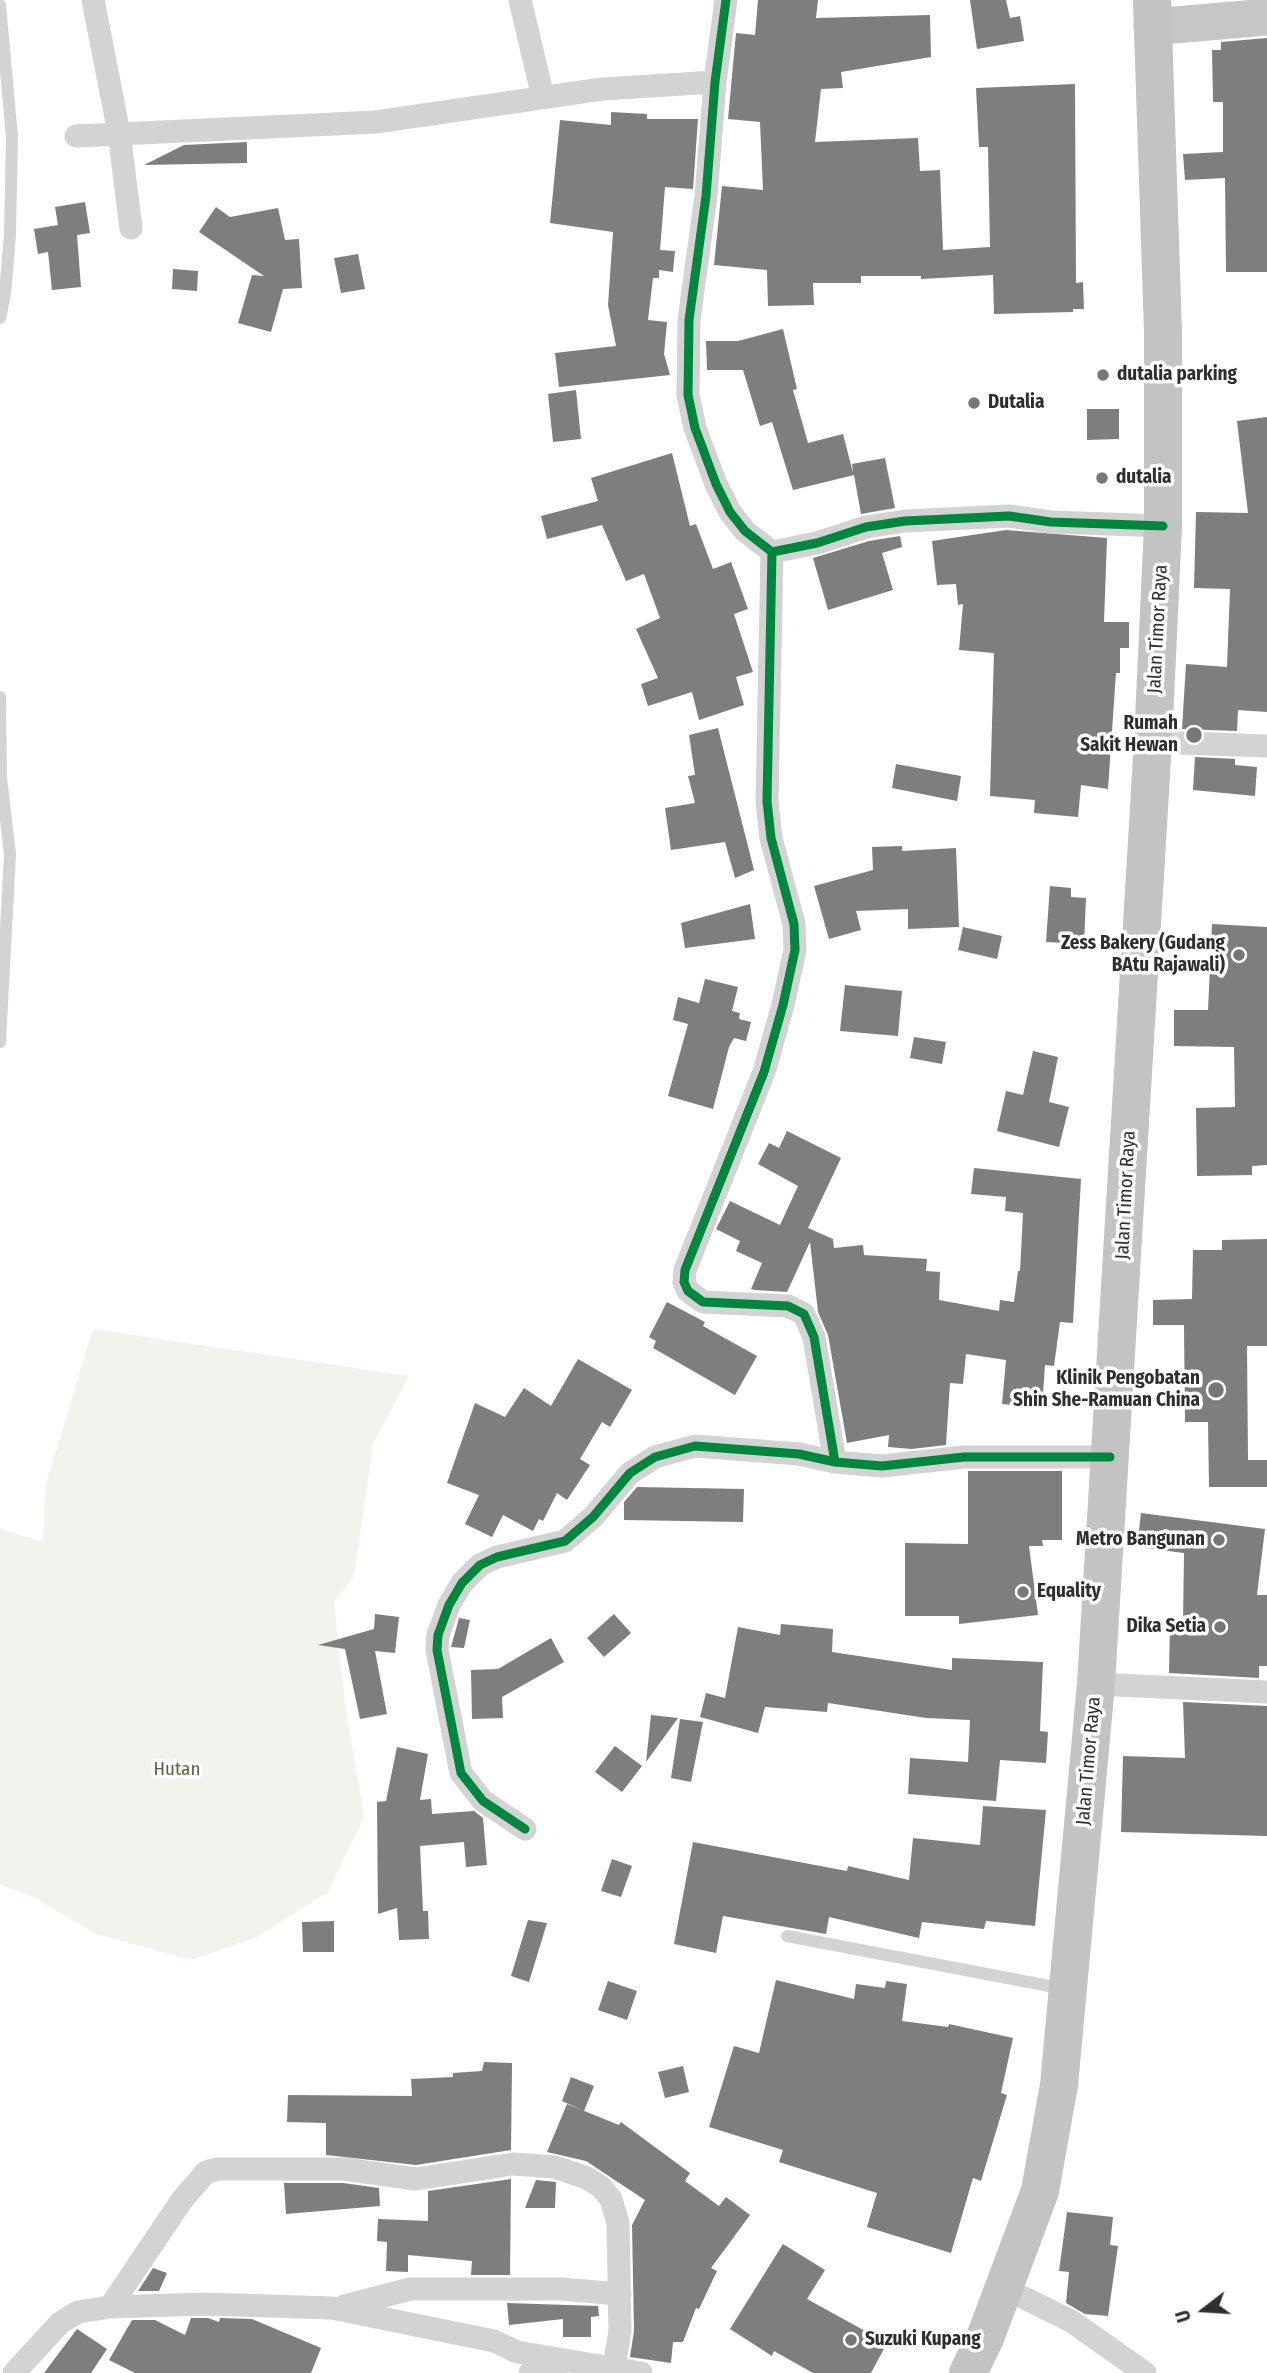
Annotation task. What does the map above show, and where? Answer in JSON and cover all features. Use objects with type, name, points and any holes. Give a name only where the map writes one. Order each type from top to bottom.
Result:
[{"type":"highway","name":"Jalan Timor Raya","points":[[968,2373],[985,2338],[1040,2191],[1059,2085],[1096,1684],[1153,741],[1163,527],[1163,332],[1152,13]]},
{"type":"main road","points":[[1152,13],[1267,17]]},
{"type":"street","points":[[93,0],[119,133],[131,228]]},
{"type":"street","points":[[520,0],[543,97]]},
{"type":"street","points":[[726,0],[715,82],[706,196],[689,320],[688,395],[695,428],[730,512],[745,531],[772,552],[817,543],[866,527],[905,521],[1009,516],[1163,527]]},
{"type":"street","points":[[76,136],[376,122],[602,89],[715,82]]},
{"type":"street","points":[[772,552],[767,801],[771,838],[794,924],[795,950],[764,1072],[685,1270],[684,1282],[693,1296],[702,1302],[788,1307],[804,1314],[814,1337],[835,1462]]},
{"type":"street","points":[[1153,741],[1267,746]]},
{"type":"street","points":[[525,1829],[484,1801],[466,1782],[456,1763],[452,1720],[437,1650],[442,1622],[462,1583],[480,1565],[497,1557],[565,1541],[593,1517],[630,1473],[669,1452],[713,1446],[799,1454],[835,1462],[882,1466],[964,1457],[1110,1457]]},
{"type":"street","points":[[1096,1684],[1267,1692]]},
{"type":"street","points":[[110,2307],[192,2186],[206,2172],[218,2169],[344,2169],[416,2179],[513,2164],[555,2166],[587,2178],[611,2199],[621,2244],[614,2367]]},
{"type":"street","points":[[1004,2288],[1071,2321],[1145,2373]]},
{"type":"street","points":[[332,2308],[410,2289],[561,2289],[620,2294]]},
{"type":"street","points":[[14,2373],[61,2323],[78,2312],[110,2307],[205,2304],[332,2308],[481,2338],[517,2352],[641,2373]]},
{"type":"street","points":[[530,2373],[568,2360]]},
{"type":"lane","points":[[0,5],[12,137],[10,234],[5,294],[0,318]]},
{"type":"lane","points":[[0,697],[1,778],[10,853],[0,1042]]},
{"type":"lane","points":[[787,1936],[1069,1990]]},
{"type":"green space","name":"Hutan","points":[[93,1329],[409,1376],[373,1444],[354,1576],[334,1602],[346,1710],[364,1817],[328,1892],[255,1938],[191,1960],[97,1934],[33,1897],[0,1885],[0,1529],[43,1542],[45,1487]]},
{"type":"building","points":[[758,0],[818,0],[816,18],[930,15],[931,57],[841,72],[843,88],[821,89],[815,142],[918,138],[920,171],[940,170],[943,250],[990,247],[988,147],[979,147],[976,88],[1075,84],[1076,283],[1083,282],[1084,309],[1073,309],[1073,312],[994,314],[993,275],[921,279],[921,276],[861,276],[861,283],[813,283],[814,305],[768,306],[767,270],[714,265],[722,186],[763,190],[760,122],[728,119],[736,33],[755,35]]},
{"type":"building","points":[[970,0],[1006,0],[1010,18],[1020,16],[1024,41],[977,49]]},
{"type":"building","points":[[1267,38],[1267,272],[1226,272],[1225,178],[1185,180],[1183,154],[1223,152],[1223,102],[1213,102],[1212,50],[1221,50],[1221,42]]},
{"type":"building","points":[[611,112],[647,114],[647,119],[698,119],[693,189],[665,187],[660,250],[675,251],[673,272],[659,270],[659,278],[653,278],[648,320],[667,322],[664,354],[670,375],[559,387],[555,353],[616,346],[608,305],[613,232],[550,223],[560,120],[611,125]]},
{"type":"building","points":[[247,142],[247,163],[144,165],[184,145]]},
{"type":"building","points":[[85,202],[90,233],[77,235],[81,287],[52,290],[48,252],[38,254],[34,229],[58,225],[55,207]]},
{"type":"building","points":[[216,207],[230,217],[278,208],[285,240],[299,239],[302,288],[283,289],[271,332],[238,323],[252,275],[264,276],[199,232]]},
{"type":"building","points":[[358,254],[365,289],[341,293],[334,258]]},
{"type":"building","points":[[173,269],[198,271],[197,291],[172,289]]},
{"type":"building","points":[[783,329],[797,389],[793,390],[808,443],[843,434],[853,473],[852,464],[885,458],[895,508],[861,514],[854,475],[793,490],[772,422],[760,426],[743,370],[707,370],[706,341],[738,341]]},
{"type":"building","points":[[576,390],[581,439],[553,442],[548,394]]},
{"type":"building","points":[[1087,409],[1119,409],[1119,439],[1087,440]]},
{"type":"building","points":[[1267,417],[1267,712],[1238,710],[1237,731],[1182,729],[1186,664],[1227,667],[1230,589],[1194,588],[1196,512],[1248,513],[1237,421]]},
{"type":"building","points":[[672,453],[690,526],[696,524],[713,569],[731,562],[748,609],[734,614],[753,672],[736,677],[744,705],[699,720],[692,692],[648,706],[641,684],[658,678],[636,629],[660,618],[644,574],[626,581],[602,525],[547,539],[541,516],[598,501],[591,478]]},
{"type":"building","points":[[1006,530],[1107,538],[1104,622],[1129,622],[1129,648],[1120,648],[1120,673],[1116,673],[1108,789],[1081,785],[1078,817],[1034,813],[1035,800],[990,796],[994,653],[959,650],[963,604],[958,605],[956,584],[937,585],[932,541]]},
{"type":"building","points":[[900,536],[902,547],[882,553],[893,590],[828,610],[813,558],[869,541]]},
{"type":"building","points":[[718,728],[754,870],[735,878],[725,842],[671,850],[665,808],[695,803],[688,776],[695,775],[689,735]]},
{"type":"building","points":[[1195,757],[1235,759],[1235,765],[1257,767],[1255,796],[1193,790]]},
{"type":"building","points":[[896,764],[961,776],[957,801],[892,788]]},
{"type":"building","points":[[902,846],[902,851],[956,848],[959,927],[908,929],[908,909],[856,911],[861,930],[829,939],[814,886],[873,870],[872,847]]},
{"type":"building","points":[[1050,886],[1071,888],[1071,897],[1086,898],[1084,944],[1046,942]]},
{"type":"building","points":[[750,904],[755,939],[685,948],[681,923]]},
{"type":"building","points":[[1212,924],[1267,927],[1267,1165],[1252,1166],[1252,1175],[1197,1176],[1196,1108],[1235,1107],[1234,1047],[1174,1046],[1174,1010],[1208,1010]]},
{"type":"building","points":[[963,927],[1002,936],[997,959],[958,950]]},
{"type":"building","points":[[705,979],[738,987],[732,1011],[740,1013],[739,1019],[751,1022],[746,1041],[734,1038],[729,1047],[713,1109],[668,1096],[688,1024],[673,1020],[678,997],[699,1003]]},
{"type":"building","points":[[845,985],[902,991],[898,1036],[840,1031]]},
{"type":"building","points":[[914,1037],[946,1042],[942,1064],[910,1058]]},
{"type":"building","points":[[1033,1051],[1058,1057],[1049,1102],[1069,1107],[1059,1147],[997,1131],[1006,1091],[1023,1095]]},
{"type":"building","points":[[787,1131],[841,1158],[808,1228],[833,1239],[834,1248],[863,1245],[864,1255],[927,1259],[926,1271],[940,1272],[939,1300],[999,1311],[1000,1300],[1014,1302],[1020,1271],[1023,1213],[1005,1211],[1006,1197],[971,1194],[974,1168],[1081,1179],[1073,1323],[1060,1322],[1054,1366],[1045,1365],[1042,1408],[1002,1404],[1006,1360],[966,1354],[963,1384],[950,1383],[946,1445],[912,1449],[888,1447],[889,1435],[847,1443],[828,1335],[818,1312],[810,1242],[787,1292],[755,1290],[751,1289],[762,1263],[736,1251],[740,1241],[716,1229],[730,1201],[780,1225],[798,1186],[758,1164],[769,1143],[779,1148]]},
{"type":"building","points":[[1267,1239],[1267,1346],[1247,1346],[1248,1460],[1267,1460],[1267,1487],[1209,1487],[1208,1422],[1185,1422],[1184,1325],[1153,1325],[1153,1300],[1192,1299],[1193,1250],[1222,1250],[1222,1240]]},
{"type":"building","points":[[667,1302],[705,1322],[703,1326],[757,1356],[735,1395],[653,1348],[656,1341],[649,1337]]},
{"type":"building","points":[[578,1359],[632,1390],[610,1427],[602,1422],[580,1459],[590,1465],[567,1500],[557,1493],[543,1521],[539,1519],[533,1531],[503,1515],[492,1537],[465,1524],[479,1495],[447,1483],[475,1403],[505,1417],[524,1388],[551,1406]]},
{"type":"building","points":[[968,1471],[1062,1471],[1062,1540],[1042,1540],[1043,1546],[1029,1546],[1038,1615],[959,1624],[959,1616],[905,1616],[905,1543],[968,1544]]},
{"type":"building","points":[[637,1487],[744,1489],[743,1522],[624,1520],[624,1502]]},
{"type":"building","points":[[1141,1513],[1265,1529],[1257,1595],[1267,1595],[1267,1666],[1259,1666],[1259,1678],[1169,1673],[1170,1625],[1183,1625],[1184,1553],[1137,1547]]},
{"type":"building","points":[[375,1614],[399,1617],[395,1653],[375,1651],[387,1714],[360,1719],[345,1649],[318,1645],[374,1629]]},
{"type":"building","points":[[614,1614],[631,1633],[604,1657],[587,1638]]},
{"type":"building","points":[[459,1618],[470,1620],[464,1648],[451,1647]]},
{"type":"building","points":[[781,1624],[833,1629],[832,1652],[952,1670],[952,1658],[1043,1662],[1040,1731],[1048,1732],[1046,1763],[1000,1760],[996,1801],[908,1794],[910,1758],[968,1762],[970,1720],[926,1718],[828,1703],[827,1712],[765,1707],[758,1733],[700,1717],[706,1693],[725,1698],[738,1627],[780,1635]]},
{"type":"building","points":[[551,1638],[564,1662],[502,1697],[503,1718],[472,1719],[471,1670],[498,1669]]},
{"type":"building","points":[[1183,1702],[1267,1706],[1267,1836],[1121,1832],[1123,1756],[1185,1758]]},
{"type":"building","points":[[651,1715],[678,1718],[646,1762]]},
{"type":"building","points":[[680,1719],[703,1722],[691,1782],[671,1778]]},
{"type":"building","points":[[615,1746],[642,1766],[622,1792],[595,1772]]},
{"type":"building","points":[[397,1747],[428,1754],[420,1800],[431,1799],[432,1814],[474,1811],[483,1818],[487,1865],[466,1867],[464,1842],[420,1846],[423,1911],[428,1911],[429,1939],[399,1940],[397,1908],[378,1914],[377,1802],[386,1801]]},
{"type":"building","points":[[983,1806],[1046,1810],[1035,1926],[986,1921],[984,1929],[922,1922],[919,1938],[829,1917],[826,1934],[723,1916],[716,1953],[674,1944],[693,1842],[847,1871],[848,1866],[909,1880],[913,1838],[980,1845]]},
{"type":"building","points":[[612,1859],[632,1866],[621,1897],[601,1891]]},
{"type":"building","points":[[528,1920],[547,1923],[529,1982],[511,1976]]},
{"type":"building","points":[[334,1921],[334,1952],[303,1952],[302,1922]]},
{"type":"building","points":[[776,1980],[854,1999],[856,1984],[885,1988],[886,1981],[907,1984],[902,2021],[948,2027],[949,2024],[1013,2038],[1001,2093],[1007,2095],[981,2181],[973,2178],[951,2253],[867,2227],[877,2193],[779,2162],[783,2150],[709,2127],[734,2046],[759,2053]]},
{"type":"building","points":[[608,1981],[637,1991],[627,2020],[598,2010]]},
{"type":"building","points":[[484,2062],[512,2063],[511,2150],[416,2165],[326,2155],[326,2123],[287,2122],[288,2095],[412,2096],[411,2079],[453,2077],[453,2073],[482,2071]]},
{"type":"building","points":[[683,2066],[689,2092],[665,2098],[658,2072]]},
{"type":"building","points":[[571,2077],[594,2086],[584,2111],[562,2101]]},
{"type":"building","points":[[567,2104],[619,2125],[621,2122],[690,2173],[685,2181],[719,2206],[726,2197],[750,2215],[711,2268],[717,2271],[699,2309],[696,2308],[683,2342],[673,2342],[671,2363],[630,2357],[634,2331],[632,2225],[645,2200],[586,2161],[547,2152]]},
{"type":"building","points":[[511,2179],[510,2275],[471,2275],[472,2261],[408,2255],[408,2272],[386,2271],[387,2242],[377,2241],[378,2219],[428,2221],[428,2191]]},
{"type":"building","points":[[536,2180],[556,2182],[555,2208],[525,2208]]},
{"type":"building","points":[[284,2183],[343,2183],[379,2188],[380,2206],[286,2214]]},
{"type":"building","points":[[1067,2212],[1113,2217],[1110,2245],[1118,2246],[1108,2316],[1085,2314],[1066,2303],[1069,2272],[1059,2271]]},
{"type":"building","points":[[783,2244],[825,2270],[807,2299],[887,2343],[871,2373],[813,2373],[774,2351],[772,2356],[730,2329]]},
{"type":"building","points":[[153,2268],[167,2273],[159,2291],[138,2291]]},
{"type":"building","points":[[507,2303],[598,2306],[599,2316],[591,2317],[591,2337],[563,2337],[563,2319],[509,2325]]},
{"type":"building","points":[[191,2318],[208,2318],[219,2322],[220,2318],[252,2319],[321,2348],[311,2373],[135,2373],[109,2360],[132,2320],[155,2320],[185,2335]]},
{"type":"building","points":[[77,2329],[107,2349],[91,2373],[44,2373]]},
{"type":"cycle path","points":[[726,0],[715,82],[706,196],[689,320],[688,395],[695,428],[716,484],[730,512],[745,531],[772,552],[817,543],[866,527],[905,521],[1009,516],[1051,522],[1163,526]]},
{"type":"cycle path","points":[[772,552],[767,801],[771,838],[794,924],[795,950],[764,1072],[685,1270],[684,1282],[688,1291],[703,1302],[788,1306],[804,1314],[814,1337],[835,1462]]},
{"type":"cycle path","points":[[525,1829],[483,1801],[461,1773],[437,1650],[438,1635],[449,1605],[462,1583],[480,1565],[497,1557],[565,1541],[593,1517],[630,1473],[655,1457],[695,1446],[799,1454],[835,1462],[882,1466],[964,1457],[1110,1457]]},
{"type":"place","name":"dutalia parking","points":[[1103,375]]},
{"type":"place","name":"Dutalia","points":[[974,403]]},
{"type":"place","name":"dutalia","points":[[1102,478]]},
{"type":"place","name":"Rumah Sakit Hewan","points":[[1194,735]]},
{"type":"place","name":"Zess Bakery (Gudang BAtu Rajawali)","points":[[1239,955]]},
{"type":"place","name":"Klinik Pengobatan Shin She-Ramuan China","points":[[1216,1390]]},
{"type":"place","name":"Metro Bangunan","points":[[1219,1540]]},
{"type":"place","name":"Equality","points":[[1023,1592]]},
{"type":"place","name":"Dika Setia","points":[[1220,1627]]},
{"type":"place","name":"Suzuki Kupang","points":[[851,2340]]}]
